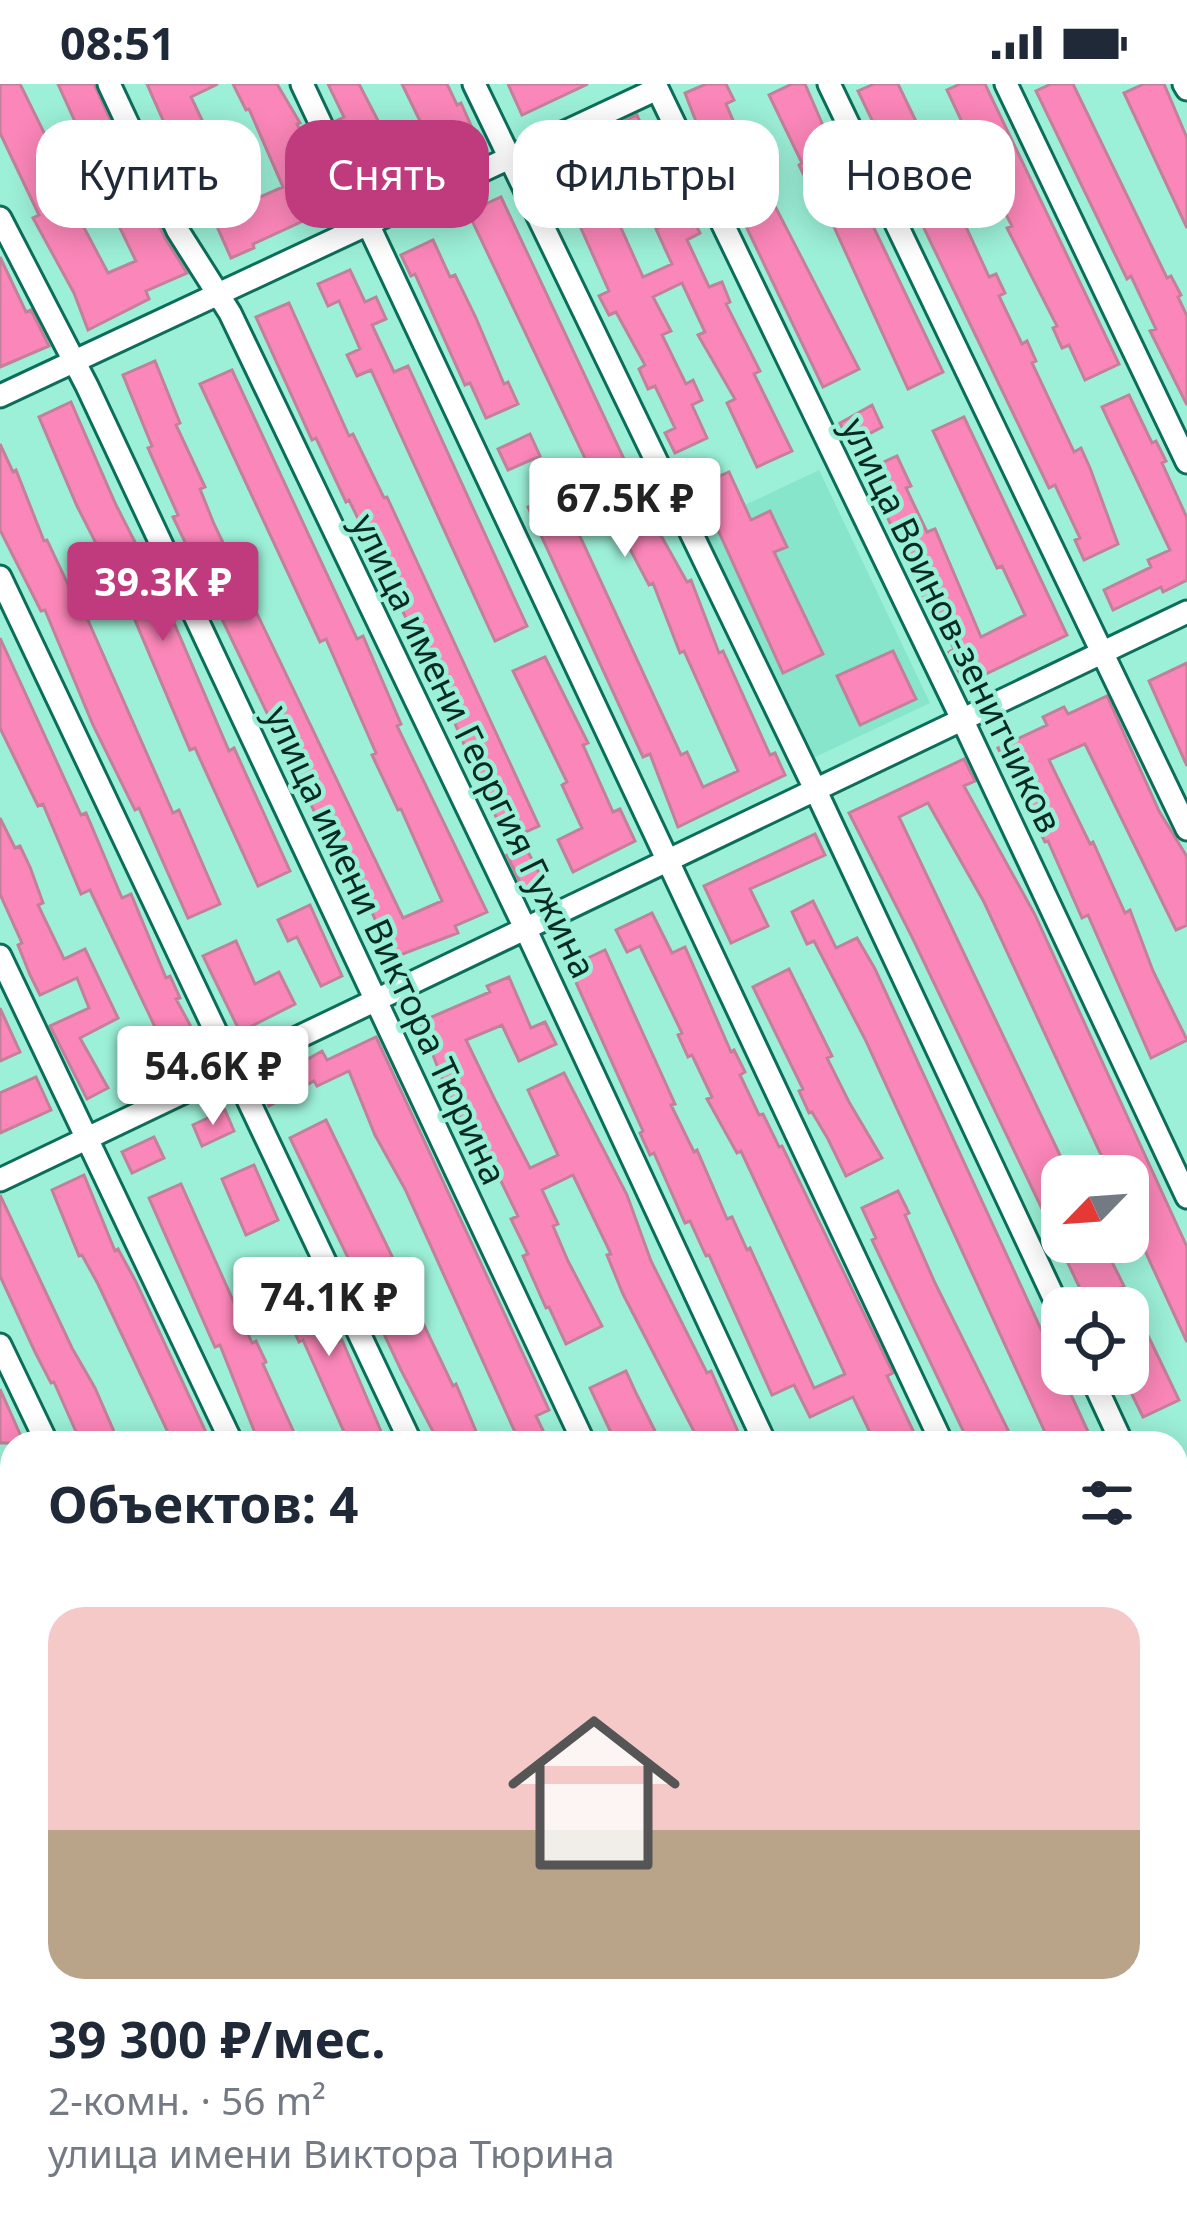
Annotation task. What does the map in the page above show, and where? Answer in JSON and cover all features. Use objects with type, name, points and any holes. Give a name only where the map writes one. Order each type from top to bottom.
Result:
[{"type":"street","name":"улица имени Георгия Гужина","points":[[109,84],[178,231],[218,294],[525,928],[759,1431]]},
{"type":"street","points":[[302,84],[318,120]]},
{"type":"street","points":[[474,84],[815,789],[1049,1287]]},
{"type":"street","points":[[829,84],[1187,829]]},
{"type":"street","points":[[1006,84],[1187,462]]},
{"type":"street","points":[[489,167],[656,86]]},
{"type":"street","name":"улица Воинов-зенитчиков","points":[[656,86],[1187,1197]]},
{"type":"street","name":"улица имени Виктора Тюрина","points":[[0,218],[74,362],[578,1431]]},
{"type":"street","points":[[0,396],[360,228]]},
{"type":"street","points":[[367,228],[936,1431]]},
{"type":"street","points":[[0,578],[405,1431]]},
{"type":"street","points":[[0,1180],[1187,611]]},
{"type":"street","points":[[0,956],[226,1431]]},
{"type":"street","points":[[0,1345],[41,1431]]},
{"type":"street","points":[[1100,1395],[1116,1431]]},
{"type":"shaded area","points":[[819,470],[930,703],[811,759],[701,526]]},
{"type":"building","points":[[0,84],[20,84],[38,120],[36,209],[0,133]]},
{"type":"building","points":[[58,84],[94,84],[111,120],[74,120]]},
{"type":"building","points":[[147,84],[218,84],[191,97],[202,120],[163,120]]},
{"type":"building","points":[[233,84],[277,84],[298,120],[285,120],[288,228],[231,258],[218,228],[261,228],[261,197],[283,187],[261,137],[261,120],[254,120],[246,110]]},
{"type":"building","points":[[328,84],[359,84],[378,120],[338,120],[344,117]]},
{"type":"building","points":[[402,84],[447,84],[457,105],[461,103],[469,120],[420,120]]},
{"type":"building","points":[[508,84],[588,84],[522,115]]},
{"type":"building","points":[[706,84],[726,84],[734,100],[726,104],[733,120],[695,120],[685,93]]},
{"type":"building","points":[[792,84],[805,84],[821,120],[803,120],[803,173],[802,163],[769,95]]},
{"type":"building","points":[[874,84],[898,84],[915,120],[872,120],[858,91]]},
{"type":"building","points":[[960,84],[985,84],[1002,120],[961,120],[947,90]]},
{"type":"building","points":[[1051,84],[1073,84],[1167,278],[1171,276],[1181,295],[1187,316],[1187,405],[1150,331],[1156,329],[1131,276],[1127,279],[1036,91]]},
{"type":"building","points":[[1144,84],[1164,84],[1187,138],[1187,228],[1124,93]]},
{"type":"building","points":[[1015,147],[1119,364],[1085,380],[1069,345],[1062,348],[1053,328],[1057,326],[1007,228],[1015,228]]},
{"type":"building","points":[[501,197],[654,523],[687,582],[691,580],[719,653],[723,651],[770,755],[775,753],[785,775],[678,827],[650,754],[643,757],[528,507],[560,493],[681,755],[687,752],[703,787],[738,771],[684,651],[680,653],[653,583],[649,585],[612,515],[476,228],[489,228],[489,202]]},
{"type":"building","points":[[779,214],[859,369],[823,387],[747,228],[779,228]]},
{"type":"building","points":[[38,228],[84,228],[108,273],[136,261],[120,228],[160,228],[187,273],[146,291],[149,299],[88,330]]},
{"type":"building","points":[[581,228],[621,228],[643,277],[672,264],[656,229],[698,228],[700,233],[687,240],[709,287],[722,282],[730,302],[726,304],[760,371],[754,374],[792,451],[757,467],[727,403],[735,399],[698,335],[705,332],[682,283],[653,297],[671,331],[662,335],[686,384],[693,380],[702,400],[692,405],[707,438],[675,453],[665,433],[675,428],[655,386],[648,389],[639,369],[645,365],[616,312],[609,315],[599,296],[609,291]]},
{"type":"building","points":[[835,228],[874,228],[943,372],[908,389]]},
{"type":"building","points":[[924,228],[966,228],[989,277],[996,274],[1005,293],[999,296],[1022,344],[1027,341],[1036,361],[1032,363],[1074,452],[1081,448],[1118,544],[1084,560],[1075,540],[1080,538],[1055,485],[1049,488]]},
{"type":"building","points":[[433,240],[518,404],[486,418],[470,383],[465,385],[415,274],[411,276],[401,255]]},
{"type":"building","points":[[0,257],[26,312],[31,310],[49,346],[0,367]]},
{"type":"building","points":[[350,270],[365,302],[376,297],[386,319],[372,325],[394,372],[408,366],[527,626],[495,641],[371,370],[357,376],[347,355],[360,349],[339,301],[328,306],[318,284]]},
{"type":"building","points":[[289,303],[349,436],[353,434],[387,497],[539,826],[519,835],[545,884],[526,895],[433,674],[349,500],[346,502],[316,438],[312,440],[256,317]]},
{"type":"building","points":[[155,361],[180,423],[176,425],[205,487],[200,489],[214,524],[403,918],[442,901],[372,755],[376,753],[326,639],[320,642],[200,384],[232,370],[357,639],[363,636],[401,724],[397,726],[487,912],[455,926],[458,933],[392,958],[370,908],[362,911],[173,517],[178,515],[123,375]]},
{"type":"building","points":[[1129,395],[1166,461],[1162,463],[1187,518],[1187,580],[1113,610],[1104,590],[1151,567],[1148,560],[1170,550],[1102,407]]},
{"type":"building","points":[[71,402],[229,751],[234,748],[290,871],[258,886],[195,748],[190,750],[39,417]]},
{"type":"building","points":[[872,405],[882,427],[850,444],[840,423]]},
{"type":"building","points":[[964,417],[1067,635],[965,684],[949,652],[954,649],[929,596],[924,598],[866,470],[897,456],[911,486],[906,488],[927,532],[935,529],[981,637],[1025,615],[1002,566],[997,568],[933,431]]},
{"type":"building","points":[[530,434],[540,456],[508,470],[498,449]]},
{"type":"building","points":[[0,444],[13,472],[16,470],[44,541],[83,609],[173,813],[179,810],[220,904],[188,918],[139,808],[135,810],[93,725],[45,610],[41,611],[0,530]]},
{"type":"building","points":[[729,472],[751,520],[770,511],[787,547],[774,552],[823,654],[783,673],[698,486]]},
{"type":"building","points":[[0,638],[81,815],[86,813],[122,898],[131,894],[166,978],[170,976],[180,998],[176,999],[203,1049],[145,1075],[128,1044],[156,1029],[90,890],[81,894],[43,804],[38,806],[0,728]]},
{"type":"building","points":[[893,651],[916,699],[860,725],[837,676]]},
{"type":"building","points":[[545,657],[588,743],[583,745],[613,812],[620,809],[635,841],[573,872],[558,840],[582,828],[562,785],[567,782],[513,671]]},
{"type":"building","points":[[1187,663],[1187,766],[1149,681]]},
{"type":"building","points":[[1107,696],[1159,811],[1187,857],[1187,925],[1176,930],[1085,744],[1049,760],[1125,913],[1130,910],[1187,1040],[1151,1058],[1088,915],[1082,918],[1048,841],[998,748],[1047,725],[1043,717],[1064,707],[1068,714]]},
{"type":"building","points":[[964,759],[975,781],[964,786],[1035,915],[1145,1155],[1101,1155],[984,902],[928,803],[899,817],[1060,1155],[1041,1155],[1041,1207],[849,813]]},
{"type":"building","points":[[0,818],[30,867],[43,903],[38,905],[64,959],[85,949],[118,1018],[80,1038],[108,1088],[87,1099],[50,1026],[89,1008],[77,978],[40,995],[30,975],[18,945],[22,943],[0,894]]},
{"type":"building","points":[[815,834],[825,855],[750,889],[768,926],[731,943],[704,886]]},
{"type":"building","points":[[813,901],[836,948],[857,938],[875,969],[1041,1329],[1041,1395],[1071,1395],[1088,1431],[1045,1431],[865,1039],[814,941],[807,944],[792,912]]},
{"type":"building","points":[[310,905],[342,976],[321,986],[297,937],[288,941],[278,920]]},
{"type":"building","points":[[652,913],[672,953],[685,947],[731,1052],[734,1050],[745,1072],[740,1075],[759,1115],[763,1114],[782,1146],[893,1373],[887,1376],[913,1431],[869,1431],[853,1397],[810,1417],[794,1385],[772,1395],[709,1255],[690,1221],[685,1223],[654,1153],[650,1155],[569,967],[605,950],[675,1104],[671,1105],[727,1219],[732,1217],[747,1250],[750,1248],[814,1388],[845,1374],[741,1151],[737,1153],[707,1099],[712,1097],[692,1055],[688,1057],[678,1035],[682,1033],[640,946],[627,952],[616,930]]},
{"type":"building","points":[[236,941],[255,984],[279,972],[295,1004],[240,1032],[203,956]]},
{"type":"building","points":[[789,969],[832,1056],[827,1058],[882,1158],[846,1176],[809,1113],[799,1091],[803,1089],[753,987]]},
{"type":"building","points":[[509,977],[531,1028],[545,1022],[556,1044],[519,1061],[502,1025],[466,1040],[530,1168],[558,1155],[528,1090],[564,1073],[627,1195],[651,1261],[738,1431],[694,1431],[623,1294],[607,1255],[611,1254],[573,1175],[542,1190],[568,1261],[602,1326],[566,1344],[523,1256],[528,1254],[511,1219],[518,1216],[495,1169],[487,1172],[449,1096],[420,1022],[490,992],[487,986]]},
{"type":"building","points":[[0,1008],[20,1052],[0,1061]]},
{"type":"building","points":[[376,1037],[549,1410],[536,1416],[543,1431],[515,1431],[349,1071],[317,1086],[314,1081],[269,1106],[259,1087],[322,1051],[327,1060]]},
{"type":"building","points":[[36,1077],[51,1110],[0,1133],[0,1093]]},
{"type":"building","points":[[225,1110],[234,1131],[202,1146],[193,1125]]},
{"type":"building","points":[[326,1120],[404,1281],[368,1299],[290,1138]]},
{"type":"building","points":[[154,1137],[164,1158],[132,1173],[122,1152]]},
{"type":"building","points":[[1149,1164],[1187,1247],[1187,1342],[1149,1260]]},
{"type":"building","points":[[254,1165],[278,1220],[246,1235],[222,1179]]},
{"type":"building","points":[[84,1175],[115,1251],[118,1249],[136,1282],[205,1431],[167,1431],[98,1284],[79,1256],[52,1190]]},
{"type":"building","points":[[181,1184],[252,1343],[256,1341],[266,1362],[293,1431],[254,1431],[220,1345],[215,1347],[149,1198]]},
{"type":"building","points":[[898,1191],[935,1283],[1009,1431],[963,1431],[872,1240],[876,1238],[862,1208]]},
{"type":"building","points":[[0,1195],[114,1431],[76,1431],[0,1276]]},
{"type":"building","points":[[1068,1263],[1112,1263],[1124,1286],[1122,1287],[1079,1287]]},
{"type":"building","points":[[306,1270],[381,1431],[344,1431],[274,1284]]},
{"type":"building","points":[[420,1317],[476,1431],[433,1431],[384,1334]]},
{"type":"building","points":[[1149,1338],[1179,1400],[1143,1417],[1132,1395],[1149,1395]]},
{"type":"building","points":[[626,1371],[655,1431],[610,1431],[590,1388]]},
{"type":"building","points":[[0,1389],[19,1431],[0,1431]]}]
